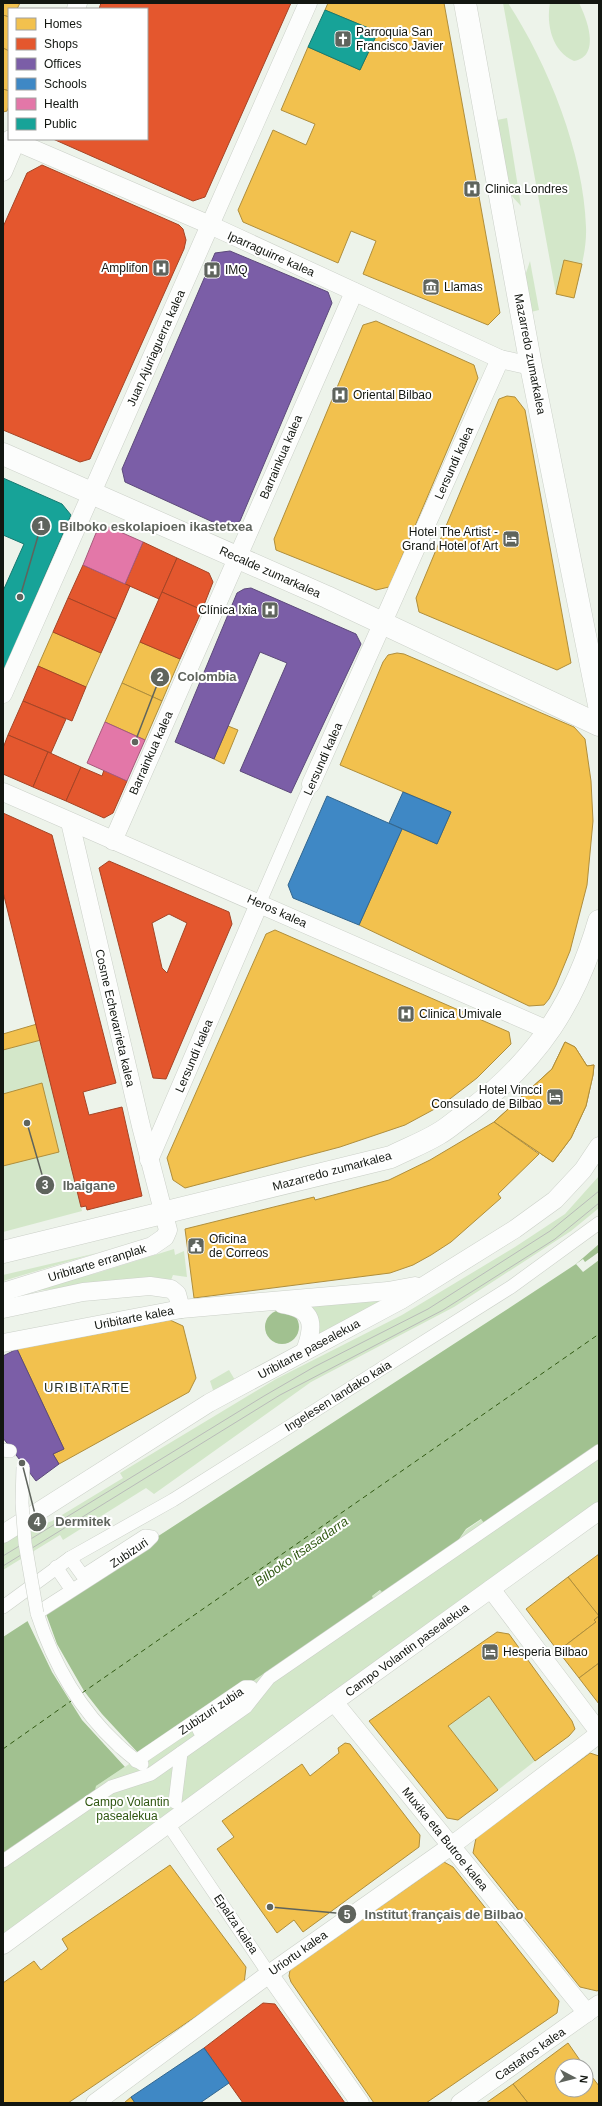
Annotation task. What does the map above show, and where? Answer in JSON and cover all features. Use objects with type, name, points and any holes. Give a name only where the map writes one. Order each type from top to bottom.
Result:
[{"type":"main road","name":"Mazarredo zumarkalea","points":[[465,3],[531,366],[599,705]]},
{"type":"main road","name":"Recalde zumarkalea","points":[[3,454],[327,597],[599,725]]},
{"type":"main road","name":"Recalde zumarkalea","points":[[382,624],[546,685],[599,708]]},
{"type":"main road","name":"Mazarredo zumarkalea","points":[[3,1252],[391,1157],[438,1134],[490,1095],[534,1051],[550,1031],[584,967],[599,921]]},
{"type":"street","name":"Juan Ajuriaguerra kalea","points":[[3,694],[308,3]]},
{"type":"street","points":[[3,172],[11,140]]},
{"type":"street","name":"Iparraguirre kalea","points":[[13,140],[210,225],[500,359],[531,366]]},
{"type":"street","name":"Barrainkua kalea","points":[[113,841],[354,292]]},
{"type":"street","name":"Lersundi kalea","points":[[150,1160],[311,784],[500,359]]},
{"type":"street","name":"Heros kalea","points":[[3,792],[550,1031]]},
{"type":"street","name":"Cosme Echevarrieta kalea","points":[[70,822],[150,1160],[164,1213]]},
{"type":"street","name":"Uribitarte pasealekua","points":[[3,1534],[209,1404],[401,1300],[424,1284],[515,1229],[555,1200],[583,1170],[599,1146]]},
{"type":"street","name":"Uribitarte erranplak","points":[[3,1292],[152,1246],[165,1237],[168,1230],[164,1213]]},
{"type":"street","name":"Ingelesen landako kaia","points":[[3,1607],[70,1558],[173,1500],[511,1287],[599,1223]]},
{"type":"street","name":"Uribitarte kalea","points":[[3,1343],[181,1310],[388,1291],[424,1284]]},
{"type":"street","name":"Uribitarte erranplak","points":[[3,1309],[83,1292],[150,1286],[171,1289],[177,1294],[181,1310]]},
{"type":"street","name":"Uribitarte kalea","points":[[266,1302],[296,1306],[303,1309],[308,1318],[311,1335],[305,1351]]},
{"type":"street","points":[[3,1861],[111,1787],[151,1774],[181,1753],[201,1733],[246,1708],[269,1678],[599,1451]]},
{"type":"street","points":[[23,1467],[22,1503],[25,1543],[37,1613]]},
{"type":"street","name":"Campo Volantin pasealekua","points":[[3,1945],[334,1702],[599,1512]]},
{"type":"street","name":"Zubizuri","points":[[37,1613],[146,1543],[152,1537],[145,1536],[83,1576],[70,1558]]},
{"type":"street","points":[[56,1568],[69,1586]]},
{"type":"street","points":[[491,1589],[599,1733]]},
{"type":"street","name":"Zubizuri zubia","points":[[37,1613],[46,1640],[59,1667],[81,1703],[103,1731],[139,1763],[245,1687],[251,1687],[201,1733]]},
{"type":"street","name":"Muxika eta Butroe kalea","points":[[334,1702],[451,1846],[593,2008]]},
{"type":"street","name":"Uriortu kalea","points":[[95,2103],[269,1974],[451,1846],[599,1733]]},
{"type":"street","points":[[175,1802],[181,1753]]},
{"type":"street","name":"Epalza kalea","points":[[168,1824],[269,1974],[360,2103]]},
{"type":"street","name":"Castaños kalea","points":[[460,2103],[593,2008]]},
{"type":"green space","points":[[503,3],[508,3],[523,27],[550,81],[571,140],[579,170],[584,199],[586,236],[582,263],[574,298],[556,294]]},
{"type":"green space","points":[[550,3],[579,3],[590,36],[590,45],[582,58],[574,61],[566,57],[560,51],[552,36],[550,28]]},
{"type":"green space","points":[[507,118],[521,206],[509,193],[497,120]]},
{"type":"green space","points":[[530,261],[539,310],[531,312],[525,276]]},
{"type":"green space","points":[[41,1040],[82,1211],[3,1232],[3,1050]]},
{"type":"green space","points":[[599,1176],[599,1208],[571,1231],[454,1307],[311,1382],[154,1494],[146,1488],[63,1540],[60,1535],[3,1570],[3,1544],[14,1536],[52,1521],[123,1478],[120,1473],[276,1379],[402,1315],[515,1247],[565,1214]]},
{"type":"green space","points":[[174,1249],[175,1255],[184,1251],[187,1277],[173,1275],[171,1280],[101,1283],[20,1293],[97,1273]]},
{"type":"green space","points":[[97,1253],[3,1281],[3,1275]]},
{"type":"green space","points":[[402,1294],[316,1337],[316,1315],[311,1304]]},
{"type":"green space","points":[[229,1370],[235,1380],[214,1393],[210,1381]]},
{"type":"green space","name":"Campo Volantin pasealekua","points":[[599,1444],[599,1511],[3,1940],[3,1855],[95,1791],[96,1786],[374,1600],[372,1596],[381,1590],[383,1593],[455,1545],[466,1530],[482,1519],[485,1524]]},
{"type":"green space","points":[[489,1696],[535,1761],[498,1790],[448,1726]]},
{"type":"water","name":"Bilboko itsasadarra","points":[[599,1244],[599,1444],[485,1524],[481,1519],[466,1529],[455,1545],[383,1593],[380,1590],[372,1596],[374,1600],[96,1786],[95,1791],[3,1855],[3,1637],[576,1264]]},
{"type":"water","points":[[279,1310],[285,1310],[289,1311],[296,1317],[299,1327],[298,1334],[292,1341],[285,1344],[279,1344],[275,1343],[268,1337],[265,1330],[265,1324],[266,1320],[272,1313]]},
{"type":"pier","points":[[599,1252],[599,1260],[583,1272],[576,1264],[583,1259],[585,1262]]},
{"type":"pier","points":[[45,1611],[57,1644],[84,1691],[102,1714],[141,1756],[125,1767],[82,1720],[52,1672],[27,1620]]},
{"type":"building: Homes","points":[[3,3],[20,3],[18,8],[8,8],[8,17],[3,15]]},
{"type":"building: Homes","points":[[328,3],[444,3],[500,313],[488,325],[363,274],[376,241],[351,231],[338,263],[243,222],[238,210],[273,130],[306,145],[315,124],[281,110],[308,47],[360,70],[378,32],[325,10]]},
{"type":"building: Homes","points":[[3,15],[8,17],[8,50],[3,48]]},
{"type":"building: Homes","points":[[3,48],[8,50],[8,91],[3,89]]},
{"type":"building: Homes","points":[[3,89],[8,91],[8,108],[7,111],[3,112]]},
{"type":"building: Homes","points":[[564,260],[582,264],[574,298],[556,294]]},
{"type":"building: Homes","points":[[376,321],[474,365],[478,378],[389,587],[376,590],[276,550],[274,539],[363,325]]},
{"type":"building: Homes","points":[[507,396],[515,397],[525,410],[571,663],[557,670],[419,612],[416,598],[499,399]]},
{"type":"building: Homes","points":[[53,632],[101,653],[86,687],[38,666]]},
{"type":"building: Homes","points":[[140,642],[180,659],[162,701],[122,683]]},
{"type":"building: Homes","points":[[397,653],[404,654],[574,727],[585,739],[591,781],[593,821],[587,885],[570,951],[556,985],[549,999],[544,1005],[529,1006],[359,925],[402,829],[437,844],[451,812],[340,765],[383,662],[388,655]]},
{"type":"building: Homes","points":[[122,683],[162,701],[145,740],[105,722]]},
{"type":"building: Homes","points":[[228,726],[238,730],[224,764],[214,759]]},
{"type":"building: Homes","points":[[275,930],[509,1032],[511,1044],[477,1078],[442,1105],[405,1125],[340,1147],[185,1188],[173,1180],[167,1158],[266,934]]},
{"type":"building: Homes","points":[[37,1024],[41,1040],[3,1050],[3,1034]]},
{"type":"building: Homes","name":"Hotel Vincci Consulado de Bilbao","points":[[565,1042],[575,1047],[587,1066],[594,1065],[593,1075],[586,1106],[571,1138],[553,1162],[494,1122],[552,1069]]},
{"type":"building: Homes","name":"Hotel Vincci Consulado de Bilbao","points":[[565,1042],[575,1047],[587,1066],[594,1065],[593,1075],[586,1106],[571,1138],[553,1162],[494,1122],[552,1069]]},
{"type":"building: Homes","points":[[42,1083],[59,1152],[3,1166],[3,1094]]},
{"type":"building: Homes","points":[[494,1122],[539,1154],[498,1194],[501,1198],[451,1242],[431,1255],[413,1265],[390,1273],[194,1298],[185,1229],[314,1197],[315,1200],[389,1180],[430,1160]]},
{"type":"building: Homes","points":[[170,1320],[183,1326],[196,1378],[189,1392],[59,1464],[53,1454],[64,1449],[17,1349]]},
{"type":"building: Homes","points":[[599,1554],[599,1617],[568,1577]]},
{"type":"building: Homes","points":[[568,1577],[599,1616],[594,1620],[596,1622],[558,1651],[526,1609]]},
{"type":"building: Homes","points":[[599,1616],[599,1663],[579,1678],[558,1651],[596,1622],[594,1620]]},
{"type":"building: Homes","points":[[497,1632],[509,1634],[572,1721],[575,1729],[569,1736],[535,1761],[489,1696],[448,1726],[498,1790],[458,1820],[447,1818],[369,1721]]},
{"type":"building: Homes","points":[[599,1663],[599,1704],[579,1678]]},
{"type":"building: Homes","points":[[345,1743],[350,1744],[420,1835],[419,1847],[303,1932],[294,1920],[277,1933],[217,1849],[234,1837],[222,1821],[302,1764],[310,1776],[339,1753],[338,1748]]},
{"type":"building: Homes","points":[[590,1753],[599,1756],[599,1990],[597,1991],[580,1987],[473,1853],[476,1838]]},
{"type":"building: Homes","points":[[444,1862],[453,1867],[559,2001],[557,2013],[426,2103],[374,2103],[291,1982],[289,1976],[290,1970]]},
{"type":"building: Homes","points":[[170,1865],[246,1967],[244,1984],[68,2103],[3,2103],[3,1983],[34,1961],[41,1970],[68,1949],[62,1939]]},
{"type":"building: Homes","points":[[568,2043],[578,2058],[554,2058],[554,2098],[594,2098],[594,2079],[599,2086],[599,2103],[528,2103],[513,2084]]},
{"type":"building: Homes","points":[[513,2084],[528,2103],[486,2103]]},
{"type":"building: Homes","points":[[131,2097],[135,2103],[124,2103]]},
{"type":"building: Shops","points":[[101,3],[291,3],[205,197],[193,201],[55,140],[148,140],[148,8],[99,8]]},
{"type":"building: Shops","points":[[42,165],[179,225],[183,229],[186,240],[184,249],[90,459],[80,462],[3,430],[3,227],[27,173]]},
{"type":"building: Shops","points":[[143,542],[177,558],[159,599],[125,584]]},
{"type":"building: Shops","points":[[177,558],[209,573],[213,582],[202,610],[162,592]]},
{"type":"building: Shops","points":[[83,565],[130,586],[116,619],[68,598]]},
{"type":"building: Shops","points":[[162,592],[202,610],[180,659],[140,642]]},
{"type":"building: Shops","points":[[68,598],[116,619],[101,653],[53,632]]},
{"type":"building: Shops","points":[[38,666],[86,687],[72,721],[23,701]]},
{"type":"building: Shops","points":[[23,701],[66,719],[51,753],[8,735]]},
{"type":"building: Shops","points":[[8,735],[48,752],[33,787],[3,774],[3,748]]},
{"type":"building: Shops","points":[[48,752],[81,767],[66,801],[33,787]]},
{"type":"building: Shops","points":[[81,767],[102,776],[104,770],[127,781],[113,813],[104,818],[66,801]]},
{"type":"building: Shops","points":[[3,813],[52,835],[116,1083],[83,1092],[89,1115],[122,1107],[142,1196],[87,1210],[86,1206],[81,1207],[3,892]]},
{"type":"building: Shops","points":[[109,861],[229,912],[232,924],[166,1079],[153,1078],[99,868]],"holes":[[[169,914],[187,923],[167,973],[162,968],[152,923]]]},
{"type":"building: Shops","points":[[263,2003],[275,2004],[345,2103],[243,2103],[204,2048]]},
{"type":"building: Offices","points":[[230,251],[328,292],[332,303],[240,521],[226,528],[125,482],[122,469],[215,253]]},
{"type":"building: Offices","points":[[251,588],[356,634],[361,644],[291,793],[240,771],[287,663],[260,652],[214,759],[175,742],[237,593],[244,589]]},
{"type":"building: Offices","points":[[17,1349],[64,1449],[53,1454],[59,1464],[36,1481],[3,1438],[3,1356]]},
{"type":"building: Schools","points":[[403,792],[451,812],[437,844],[389,823]]},
{"type":"building: Schools","points":[[327,796],[402,829],[359,925],[293,898],[288,885]]},
{"type":"building: Schools","points":[[204,2048],[229,2083],[200,2103],[135,2103],[131,2097]]},
{"type":"building: Health","points":[[109,527],[143,542],[125,584],[83,565],[96,533]]},
{"type":"building: Health","points":[[105,722],[145,740],[127,781],[87,763]]},
{"type":"building: Public","name":"Parroquia San Francisco Javier","points":[[325,10],[378,32],[360,70],[308,47]]},
{"type":"building: Public","points":[[3,478],[62,504],[71,515],[3,673],[3,591],[24,544],[3,535]]},
{"type":"ferry route","points":[[82,1693],[599,1334]]},
{"type":"ferry route","points":[[3,1749],[71,1701]]},
{"type":"tram line","points":[[3,1556],[264,1396],[314,1367],[428,1309],[550,1231],[599,1191]]},
{"type":"tram line","points":[[3,1566],[280,1395],[443,1310],[555,1239],[599,1203]]},
{"type":"place","name":"Parroquia San Francisco Javier","points":[[343,39]]},
{"type":"place","name":"Clinica Londres","points":[[472,189]]},
{"type":"place","name":"Amplifon","points":[[161,268]]},
{"type":"place","name":"IMQ","points":[[212,270]]},
{"type":"place","name":"Llamas","points":[[431,287]]},
{"type":"place","name":"Oriental Bilbao","points":[[340,395]]},
{"type":"place","name":"Hotel The Artist - Grand Hotel of Art","points":[[511,539]]},
{"type":"place","name":"Bilboko eskolapioen ikastetxea","points":[[20,597]]},
{"type":"place","name":"Clínica Ixia","points":[[270,610]]},
{"type":"place","name":"Colombia","points":[[135,742]]},
{"type":"place","name":"Clinica Umivale","points":[[406,1014]]},
{"type":"place","name":"Hotel Vincci Consulado de Bilbao","points":[[555,1097]]},
{"type":"place","name":"Ibaigane","points":[[27,1123]]},
{"type":"place","name":"Oficina de Correos","points":[[196,1246]]},
{"type":"place","name":"Dermitek","points":[[22,1463]]},
{"type":"place","name":"Hesperia Bilbao","points":[[490,1652]]},
{"type":"place","name":"Institut français de Bilbao","points":[[270,1907]]},
{"type":"district","name":"URIBITARTE","points":[[87,1387]]}]
